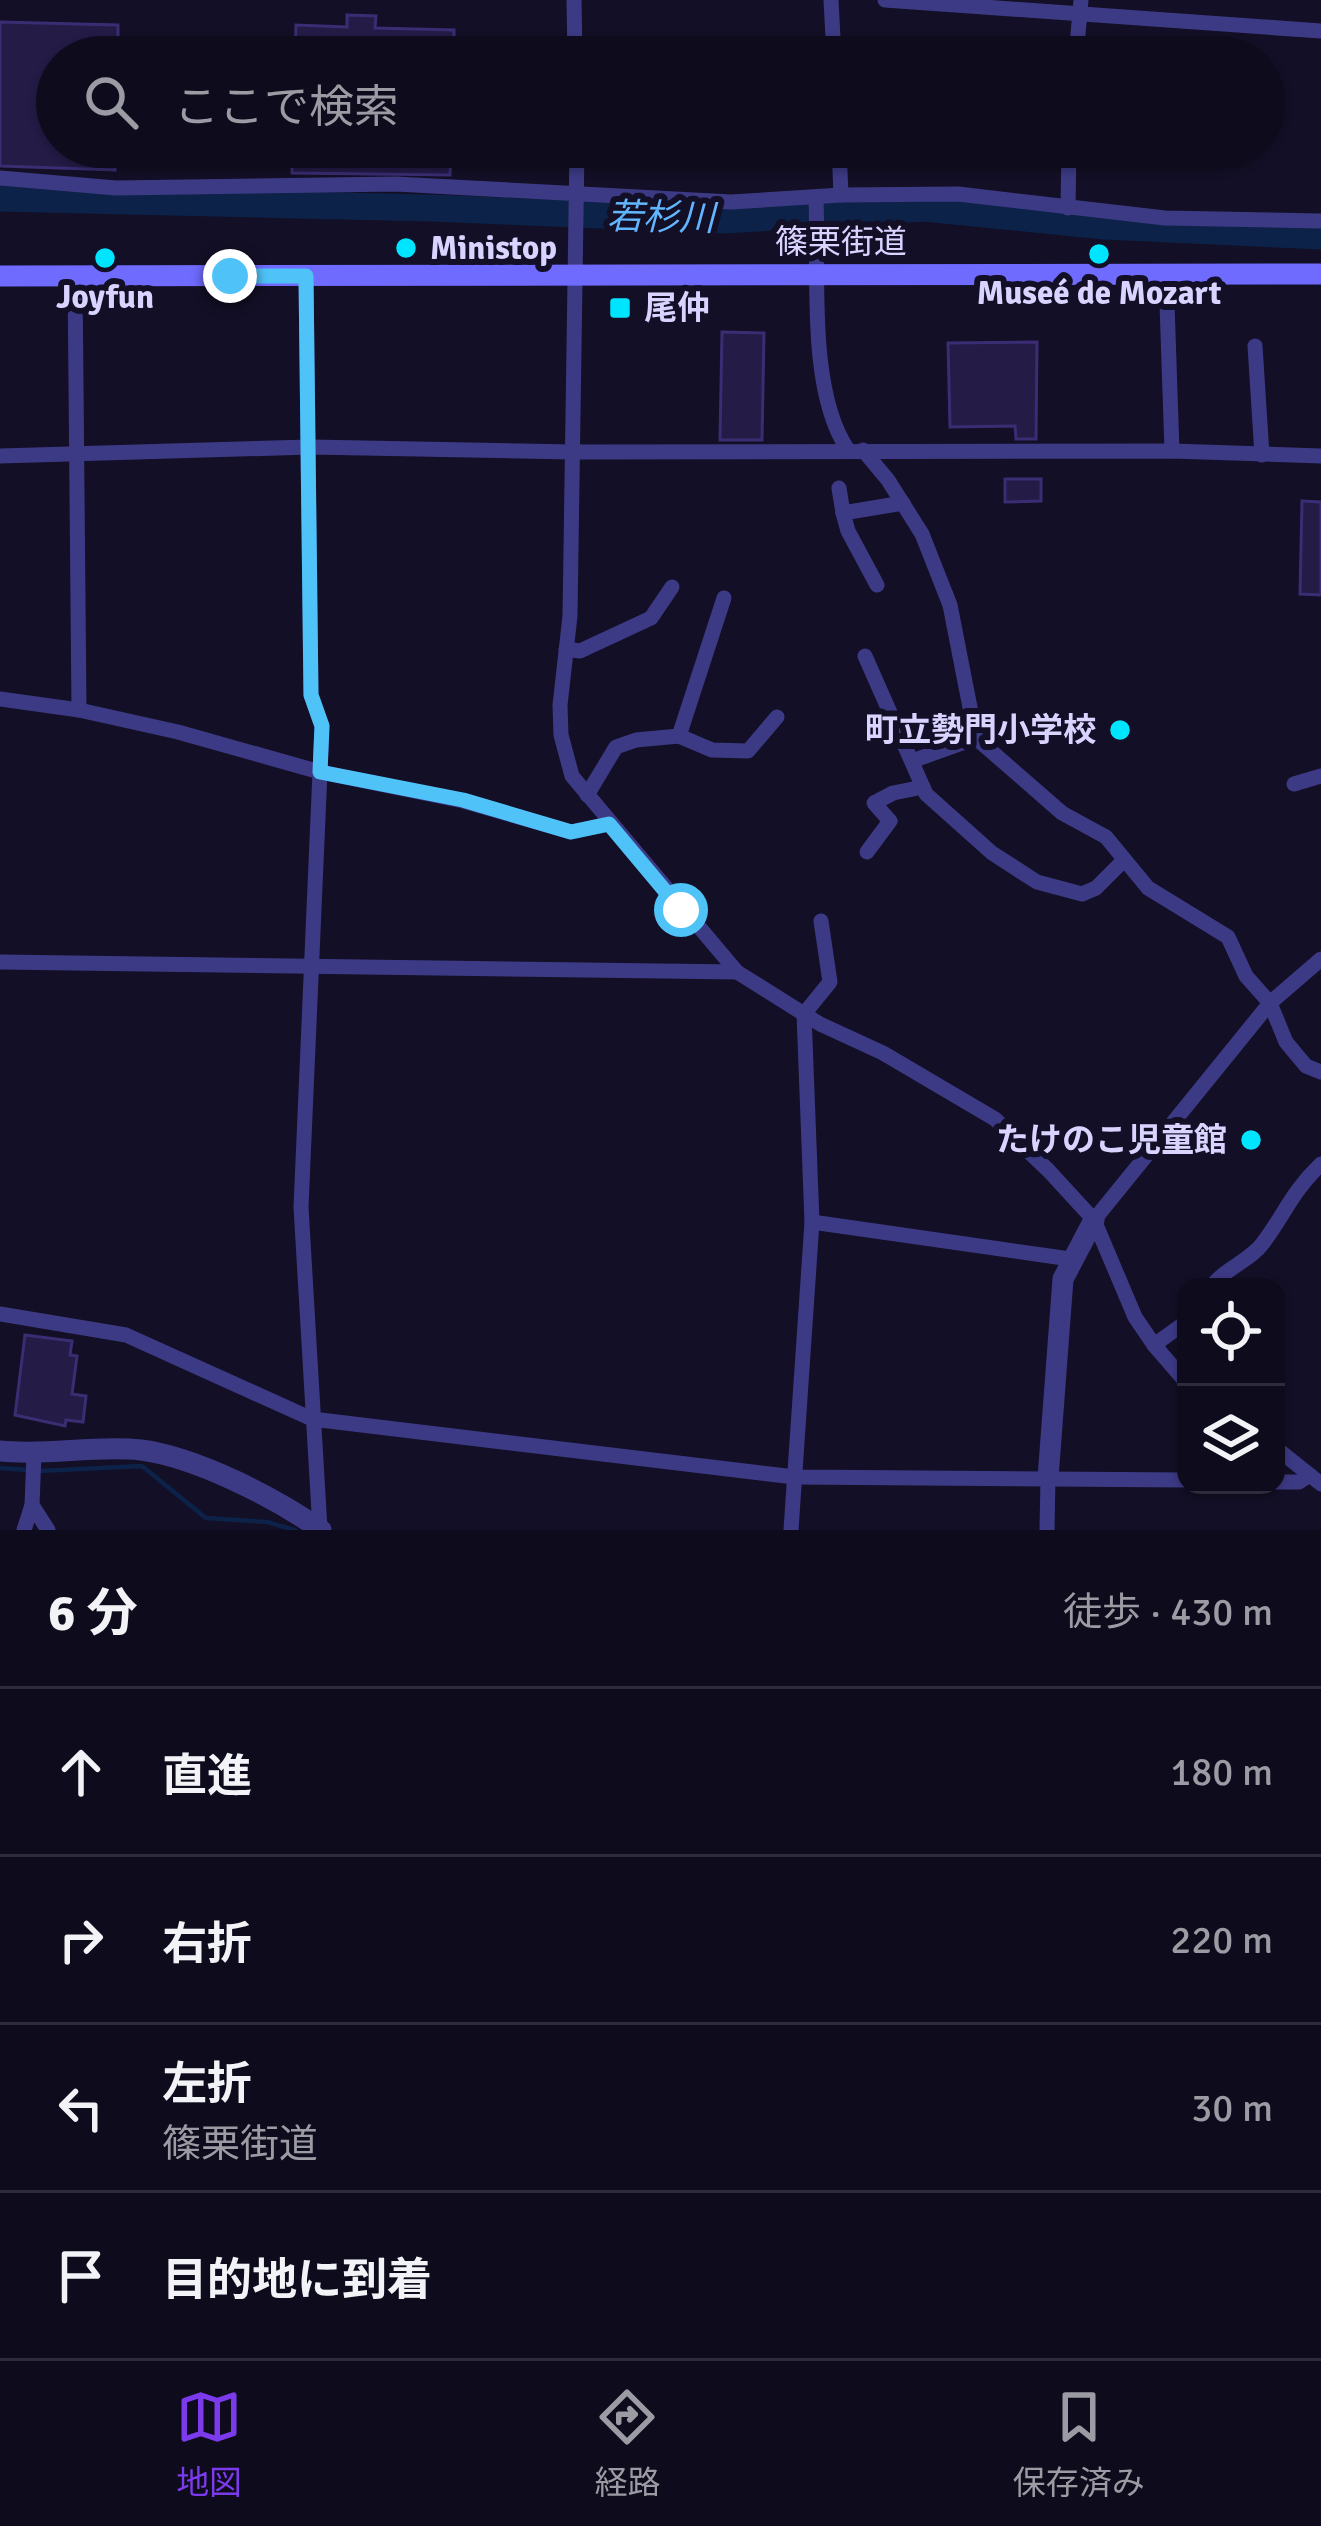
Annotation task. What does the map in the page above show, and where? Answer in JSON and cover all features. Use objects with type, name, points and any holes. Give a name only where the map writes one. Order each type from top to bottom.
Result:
[{"type":"main road","name":"篠栗街道","points":[[0,276],[1321,274]]},
{"type":"street","points":[[574,0],[575,36]]},
{"type":"street","points":[[831,0],[833,36]]},
{"type":"street","points":[[885,0],[1081,7],[1321,31]]},
{"type":"street","points":[[577,168],[566,649],[560,705],[561,735],[572,776],[737,972],[995,1119],[1094,1220],[1135,1317],[1177,1372]]},
{"type":"street","points":[[840,168],[841,195]]},
{"type":"street","points":[[1068,208],[1069,168]]},
{"type":"street","points":[[0,178],[116,188],[396,184],[731,202],[958,194],[1166,218],[1321,220]]},
{"type":"street","points":[[816,198],[822,376],[833,428],[903,503],[922,534],[950,605],[976,738],[1061,812],[1106,837],[1148,888],[1228,937],[1246,976],[1270,1003],[1286,1042],[1306,1066],[1321,1072]]},
{"type":"street","points":[[1166,274],[1172,451]]},
{"type":"street","points":[[75,276],[79,710]]},
{"type":"street","points":[[306,276],[311,695],[322,726],[301,1208],[320,1530]]},
{"type":"street","points":[[1255,346],[1262,455]]},
{"type":"street","points":[[0,456],[310,446],[1321,456]]},
{"type":"street","points":[[839,488],[848,532],[877,585]]},
{"type":"street","points":[[842,513],[903,503]]},
{"type":"street","points":[[566,649],[580,651],[651,618],[672,587]]},
{"type":"street","points":[[679,736],[724,598]]},
{"type":"street","points":[[866,656],[923,787],[992,853],[1036,882],[1082,893],[1096,888],[1124,860]]},
{"type":"street","points":[[0,699],[178,732],[320,772],[463,800],[571,832],[609,824]]},
{"type":"street","points":[[587,795],[616,747],[635,740],[679,736],[712,750],[748,751],[777,717]]},
{"type":"street","points":[[912,761],[976,738]]},
{"type":"street","points":[[1294,784],[1321,776]]},
{"type":"street","points":[[867,852],[890,821],[874,803],[893,793],[923,787]]},
{"type":"street","points":[[791,1530],[812,1222],[804,1014],[830,982],[821,921]]},
{"type":"street","points":[[1047,1530],[1058,1319],[1070,1259],[1094,1220],[1270,1003],[1321,959]]},
{"type":"street","points":[[0,962],[737,972]]},
{"type":"street","points":[[1218,1278],[1261,1248],[1284,1206],[1321,1164]]},
{"type":"street","points":[[812,1222],[1070,1259]]},
{"type":"street","points":[[0,1314],[126,1335],[312,1419],[794,1477],[1177,1480]]},
{"type":"street","points":[[1154,1345],[1177,1328]]},
{"type":"street","points":[[0,1451],[33,1466],[106,1449],[172,1456],[320,1530]]},
{"type":"street","points":[[1285,1455],[1316,1479]]},
{"type":"street","points":[[24,1530],[32,1504],[33,1466]]},
{"type":"street","points":[[1285,1482],[1316,1479]]},
{"type":"street","points":[[32,1504],[48,1530]]},
{"type":"building","points":[[347,15],[376,16],[375,28],[454,30],[454,36],[296,36],[296,25],[347,27]]},
{"type":"building","points":[[0,22],[118,25],[118,36],[36,36],[36,167],[0,166]]},
{"type":"building","points":[[292,168],[450,168],[450,175],[292,173]]},
{"type":"building","points":[[722,332],[764,333],[762,440],[720,440]]},
{"type":"building","points":[[1037,342],[1036,439],[1016,439],[1015,426],[950,427],[948,343]]},
{"type":"building","points":[[1005,479],[1041,479],[1041,501],[1005,502]]},
{"type":"building","points":[[1302,501],[1321,502],[1321,595],[1300,594]]},
{"type":"building","points":[[25,1335],[72,1341],[70,1355],[77,1356],[72,1394],[86,1396],[83,1422],[66,1420],[65,1426],[15,1415]]},
{"type":"waterway","name":"若杉川","points":[[0,198],[725,220],[924,208],[1104,226],[1321,236]]},
{"type":"waterway","points":[[40,1471],[142,1466],[206,1518],[267,1522],[295,1530]]},
{"type":"waterway","points":[[0,1468],[28,1470]]},
{"type":"place","name":"Ministop","points":[[406,248]]},
{"type":"place","name":"Museé de Mozart","points":[[1099,254]]},
{"type":"place","name":"Joyfun","points":[[105,258]]},
{"type":"place","name":"尾仲","points":[[620,308]]},
{"type":"place","name":"町立勢門小学校","points":[[1120,730]]},
{"type":"place","name":"たけのこ児童館","points":[[1251,1140]]},
{"type":"route","points":[[230,276],[306,276],[311,695],[322,726],[320,772],[463,800],[571,832],[609,824],[681,910]]}]
